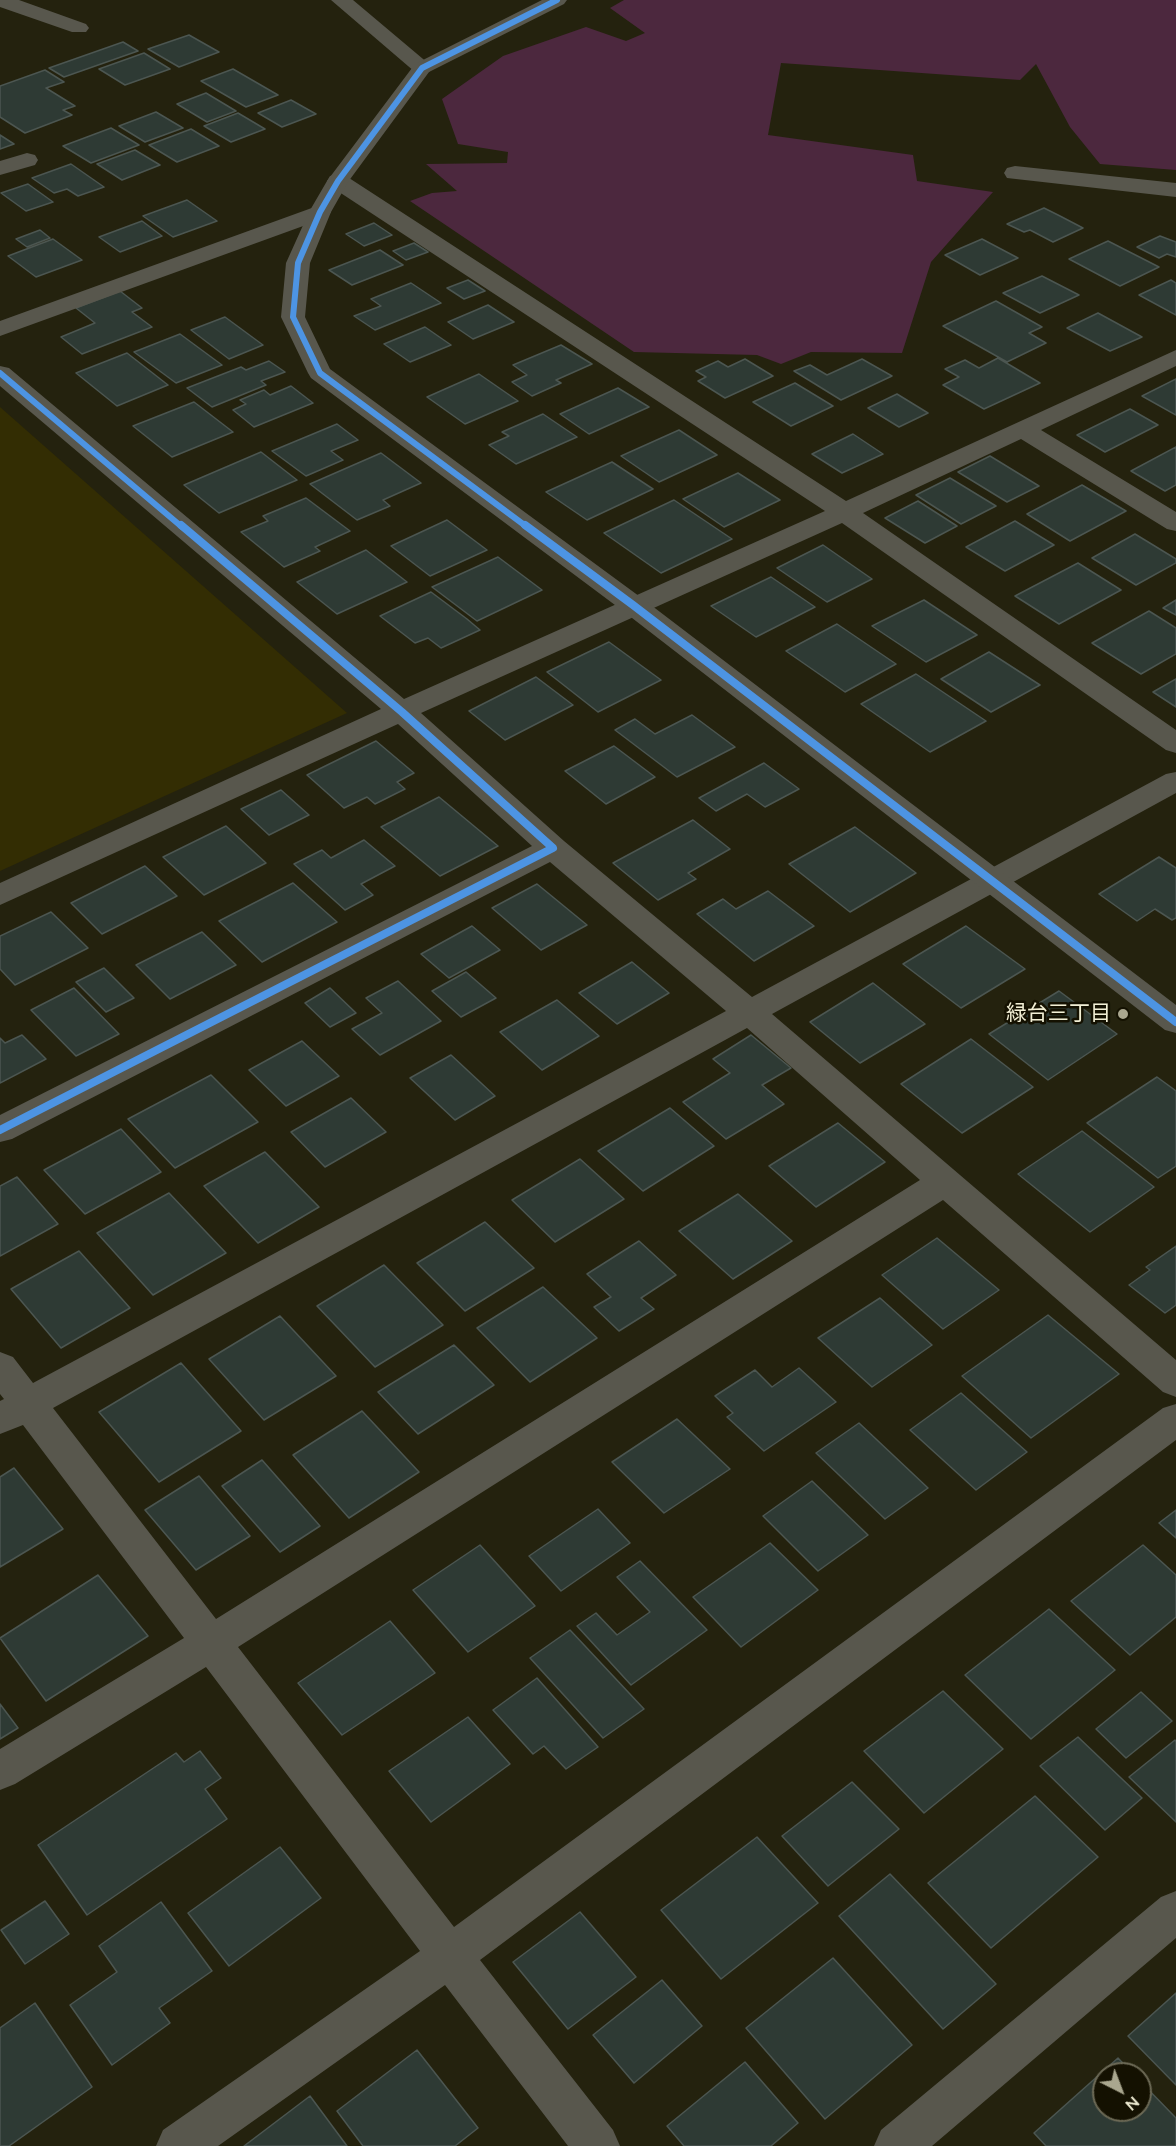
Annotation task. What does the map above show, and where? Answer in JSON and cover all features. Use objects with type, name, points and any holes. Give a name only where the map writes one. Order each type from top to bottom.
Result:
[{"type":"street","points":[[0,0],[79,28]]},
{"type":"street","points":[[341,0],[422,68]]},
{"type":"street","points":[[557,0],[422,68],[338,180],[320,212],[297,263],[292,318],[320,373],[633,605],[1176,1022]]},
{"type":"street","points":[[0,168],[27,160]]},
{"type":"street","points":[[1015,172],[1176,190]]},
{"type":"street","points":[[338,180],[844,512],[1176,744]]},
{"type":"street","points":[[0,329],[320,212]]},
{"type":"street","points":[[0,895],[633,605],[844,512],[1176,357]]},
{"type":"street","points":[[0,373],[402,712],[553,848],[750,1013],[1176,1382]]},
{"type":"street","points":[[1022,429],[1176,523]]},
{"type":"street","points":[[14,1412],[991,880],[1176,782]]},
{"type":"street","points":[[0,1130],[553,848]]},
{"type":"street","points":[[0,1771],[211,1643],[944,1182]]},
{"type":"street","points":[[0,1366],[14,1412],[211,1643],[597,2146]]},
{"type":"street","points":[[179,2146],[450,1956],[1176,1419]]},
{"type":"street","points":[[897,2146],[1176,1911]]},
{"type":"shaded area","points":[[624,0],[1176,0],[1176,170],[1100,164],[1070,127],[1036,64],[1020,80],[781,63],[768,135],[913,155],[917,181],[993,192],[931,262],[902,353],[811,352],[781,364],[757,355],[634,352],[410,201],[432,193],[457,191],[426,164],[507,163],[508,152],[458,144],[442,99],[503,56],[586,27],[626,41],[645,33],[610,8]]},
{"type":"shaded area","points":[[0,407],[347,713],[0,871]]},
{"type":"building","points":[[189,35],[219,52],[179,67],[148,49]]},
{"type":"building","points":[[123,42],[138,51],[64,77],[49,68]]},
{"type":"building","points":[[144,53],[170,69],[125,85],[99,69]]},
{"type":"building","points":[[233,69],[278,95],[246,107],[201,81]]},
{"type":"building","points":[[45,70],[64,82],[46,88],[75,106],[63,110],[72,115],[25,133],[0,117],[0,86]]},
{"type":"building","points":[[206,93],[236,111],[207,122],[177,104]]},
{"type":"building","points":[[291,100],[316,114],[282,127],[258,113]]},
{"type":"building","points":[[156,112],[183,128],[145,142],[119,126]]},
{"type":"building","points":[[238,113],[265,129],[231,142],[204,126]]},
{"type":"building","points":[[111,128],[139,145],[91,163],[63,146]]},
{"type":"building","points":[[191,129],[219,146],[177,162],[149,145]]},
{"type":"building","points":[[0,135],[14,144],[0,149]]},
{"type":"building","points":[[135,150],[160,165],[122,180],[97,164]]},
{"type":"building","points":[[71,164],[104,187],[78,196],[67,189],[54,193],[32,178]]},
{"type":"building","points":[[28,184],[53,202],[26,211],[1,193]]},
{"type":"building","points":[[187,200],[217,221],[173,237],[143,216]]},
{"type":"building","points":[[1044,208],[1083,228],[1053,242],[1030,230],[1024,232],[1007,224]]},
{"type":"building","points":[[142,221],[162,236],[120,252],[99,237]]},
{"type":"building","points":[[374,223],[392,235],[364,246],[346,234]]},
{"type":"building","points":[[40,230],[50,238],[27,247],[16,239]]},
{"type":"building","points":[[1160,236],[1176,242],[1176,257],[1167,254],[1159,258],[1137,247]]},
{"type":"building","points":[[53,239],[82,260],[36,277],[8,256]]},
{"type":"building","points":[[982,239],[1018,258],[980,275],[945,255]]},
{"type":"building","points":[[1108,241],[1159,267],[1120,286],[1069,259]]},
{"type":"building","points":[[414,243],[428,252],[406,260],[393,251]]},
{"type":"building","points":[[380,250],[403,265],[352,285],[329,270]]},
{"type":"building","points":[[1042,276],[1079,295],[1040,313],[1003,293]]},
{"type":"building","points":[[468,280],[485,291],[464,299],[447,288]]},
{"type":"building","points":[[1171,280],[1176,283],[1176,315],[1139,295]]},
{"type":"building","points":[[411,283],[441,303],[375,330],[354,316],[381,306],[371,299]]},
{"type":"building","points":[[120,291],[142,308],[132,312],[152,327],[82,354],[61,337],[95,323],[76,308]]},
{"type":"building","points":[[996,301],[1042,327],[1029,333],[1046,343],[1007,362],[943,326]]},
{"type":"building","points":[[488,305],[514,322],[473,339],[448,322]]},
{"type":"building","points":[[1098,313],[1142,337],[1110,351],[1067,328]]},
{"type":"building","points":[[225,317],[263,345],[229,359],[191,330]]},
{"type":"building","points":[[425,327],[451,345],[410,362],[384,344]]},
{"type":"building","points":[[180,334],[222,365],[176,383],[134,352]]},
{"type":"building","points":[[561,345],[592,364],[556,380],[561,383],[532,396],[512,382],[527,375],[513,365]]},
{"type":"building","points":[[127,353],[168,385],[117,406],[76,373]]},
{"type":"building","points":[[998,358],[1040,383],[984,409],[943,385],[959,377],[945,369],[965,360],[979,368]]},
{"type":"building","points":[[745,359],[773,376],[725,398],[698,381],[706,377],[696,371],[718,361],[728,367]]},
{"type":"building","points":[[862,359],[892,376],[841,400],[794,371],[810,365],[827,375]]},
{"type":"building","points":[[269,361],[285,372],[261,381],[266,385],[212,407],[187,388],[241,367],[246,370]]},
{"type":"building","points":[[479,374],[518,401],[465,424],[427,397]]},
{"type":"building","points":[[1176,379],[1176,415],[1142,396]]},
{"type":"building","points":[[795,383],[833,406],[791,426],[753,402]]},
{"type":"building","points":[[291,386],[313,403],[254,427],[233,410],[246,404],[240,400],[264,390],[270,395]]},
{"type":"building","points":[[618,388],[649,407],[589,434],[560,414]]},
{"type":"building","points":[[897,394],[928,413],[899,427],[868,408]]},
{"type":"building","points":[[194,402],[233,432],[172,457],[133,426]]},
{"type":"building","points":[[1130,409],[1158,425],[1105,452],[1077,435]]},
{"type":"building","points":[[543,414],[577,437],[516,464],[489,445],[509,436],[502,432]]},
{"type":"building","points":[[337,424],[358,440],[331,451],[343,460],[306,476],[272,451]]},
{"type":"building","points":[[679,430],[717,455],[659,482],[621,456]]},
{"type":"building","points":[[853,434],[883,454],[842,473],[812,454]]},
{"type":"building","points":[[1176,447],[1176,485],[1165,491],[1131,471]]},
{"type":"building","points":[[261,452],[297,480],[219,513],[184,485]]},
{"type":"building","points":[[381,453],[421,483],[383,500],[390,506],[357,520],[310,484]]},
{"type":"building","points":[[990,456],[1039,486],[1007,502],[958,472]]},
{"type":"building","points":[[612,462],[653,489],[587,520],[546,492]]},
{"type":"building","points":[[738,473],[780,500],[724,527],[683,499]]},
{"type":"building","points":[[950,478],[996,506],[961,524],[916,495]]},
{"type":"building","points":[[1082,485],[1126,511],[1070,541],[1027,514]]},
{"type":"building","points":[[306,498],[350,531],[315,547],[320,551],[284,567],[241,532],[268,521],[263,516]]},
{"type":"building","points":[[674,500],[732,539],[661,573],[604,533]]},
{"type":"building","points":[[918,501],[957,526],[925,543],[885,518]]},
{"type":"building","points":[[447,520],[487,550],[430,576],[391,546]]},
{"type":"building","points":[[1015,521],[1054,545],[1005,571],[966,547]]},
{"type":"building","points":[[1135,534],[1176,559],[1176,563],[1136,585],[1092,558]]},
{"type":"building","points":[[823,545],[872,579],[827,602],[777,568]]},
{"type":"building","points":[[366,550],[407,582],[337,614],[297,582]]},
{"type":"building","points":[[498,557],[542,590],[477,621],[432,587]]},
{"type":"building","points":[[1078,563],[1121,590],[1059,624],[1015,596]]},
{"type":"building","points":[[771,577],[815,607],[756,637],[711,606]]},
{"type":"building","points":[[431,592],[480,630],[441,648],[428,638],[415,643],[380,616]]},
{"type":"building","points":[[924,600],[977,635],[926,662],[872,626]]},
{"type":"building","points":[[1176,600],[1176,615],[1163,608]]},
{"type":"building","points":[[1149,611],[1176,628],[1176,654],[1141,674],[1092,643]]},
{"type":"building","points":[[837,624],[896,664],[845,692],[786,651]]},
{"type":"building","points":[[609,642],[661,680],[598,712],[547,672]]},
{"type":"building","points":[[989,652],[1040,685],[991,712],[941,679]]},
{"type":"building","points":[[916,674],[986,721],[930,752],[861,704]]},
{"type":"building","points":[[536,677],[573,705],[505,740],[469,711]]},
{"type":"building","points":[[1176,679],[1176,707],[1153,692]]},
{"type":"building","points":[[692,715],[735,747],[677,777],[615,730],[635,719],[655,734]]},
{"type":"building","points":[[376,741],[414,773],[397,782],[405,789],[375,804],[367,797],[344,808],[307,775]]},
{"type":"building","points":[[614,746],[655,777],[606,804],[565,771]]},
{"type":"building","points":[[764,763],[799,789],[765,807],[747,794],[716,811],[699,798]]},
{"type":"building","points":[[281,790],[309,815],[269,835],[241,809]]},
{"type":"building","points":[[439,797],[498,846],[440,876],[381,827]]},
{"type":"building","points":[[693,820],[730,849],[688,873],[696,879],[658,900],[613,863]]},
{"type":"building","points":[[226,826],[266,863],[204,895],[163,857]]},
{"type":"building","points":[[855,827],[916,873],[850,912],[789,864]]},
{"type":"building","points":[[364,840],[395,866],[361,884],[373,895],[345,910],[294,864],[322,850],[331,858]]},
{"type":"building","points":[[1159,857],[1176,868],[1176,918],[1172,920],[1155,909],[1137,921],[1099,894]]},
{"type":"building","points":[[145,866],[177,896],[102,934],[71,903]]},
{"type":"building","points":[[293,883],[337,922],[262,962],[219,921]]},
{"type":"building","points":[[537,884],[587,925],[541,950],[492,908]]},
{"type":"building","points":[[768,891],[814,926],[754,961],[697,914],[723,899],[736,909]]},
{"type":"building","points":[[51,912],[88,948],[15,985],[0,969],[0,936]]},
{"type":"building","points":[[472,926],[500,950],[449,978],[421,954]]},
{"type":"building","points":[[966,926],[1025,969],[961,1008],[903,964]]},
{"type":"building","points":[[202,932],[236,965],[170,999],[136,965]]},
{"type":"building","points":[[632,962],[669,993],[617,1024],[579,993]]},
{"type":"building","points":[[104,968],[134,998],[106,1012],[76,982]]},
{"type":"building","points":[[466,972],[496,998],[461,1017],[432,991]]},
{"type":"building","points":[[398,981],[441,1021],[380,1055],[352,1029],[382,1013],[366,998]]},
{"type":"building","points":[[873,983],[925,1024],[860,1063],[810,1022]]},
{"type":"building","points":[[74,988],[119,1034],[76,1056],[31,1010]]},
{"type":"building","points":[[330,988],[356,1013],[330,1027],[305,1003]]},
{"type":"building","points":[[1059,991],[1117,1034],[1048,1080],[989,1034]]},
{"type":"building","points":[[557,1000],[599,1036],[542,1070],[500,1032]]},
{"type":"building","points":[[22,1035],[46,1059],[0,1083],[0,1038],[5,1043]]},
{"type":"building","points":[[751,1035],[791,1068],[762,1085],[784,1104],[726,1139],[683,1102],[730,1073],[713,1059]]},
{"type":"building","points":[[971,1039],[1033,1087],[962,1133],[901,1084]]},
{"type":"building","points":[[302,1041],[339,1076],[286,1106],[249,1070]]},
{"type":"building","points":[[451,1055],[495,1096],[455,1120],[410,1078]]},
{"type":"building","points":[[211,1075],[258,1122],[175,1168],[128,1119]]},
{"type":"building","points":[[1157,1077],[1176,1091],[1176,1166],[1158,1178],[1087,1123]]},
{"type":"building","points":[[351,1098],[386,1132],[325,1167],[291,1132]]},
{"type":"building","points":[[670,1108],[714,1146],[643,1191],[598,1151]]},
{"type":"building","points":[[838,1123],[885,1162],[816,1207],[769,1166]]},
{"type":"building","points":[[121,1129],[161,1172],[85,1214],[44,1170]]},
{"type":"building","points":[[1082,1131],[1154,1187],[1090,1232],[1018,1174]]},
{"type":"building","points":[[265,1152],[319,1207],[258,1243],[204,1186]]},
{"type":"building","points":[[580,1159],[624,1199],[555,1242],[512,1200]]},
{"type":"building","points":[[17,1177],[58,1224],[0,1256],[0,1186]]},
{"type":"building","points":[[169,1193],[226,1253],[153,1295],[97,1233]]},
{"type":"building","points":[[738,1194],[792,1241],[733,1279],[679,1231]]},
{"type":"building","points":[[485,1222],[534,1268],[465,1311],[417,1263]]},
{"type":"building","points":[[937,1238],[999,1290],[943,1329],[882,1275]]},
{"type":"building","points":[[639,1241],[676,1275],[641,1298],[654,1309],[619,1331],[594,1307],[611,1297],[587,1274]]},
{"type":"building","points":[[1176,1246],[1176,1305],[1165,1313],[1129,1285],[1150,1270],[1146,1267]]},
{"type":"building","points":[[79,1251],[130,1308],[61,1348],[11,1289]]},
{"type":"building","points":[[384,1265],[443,1325],[375,1367],[317,1306]]},
{"type":"building","points":[[543,1287],[597,1338],[530,1382],[477,1328]]},
{"type":"building","points":[[880,1298],[932,1345],[872,1387],[818,1338]]},
{"type":"building","points":[[1048,1315],[1119,1374],[1031,1438],[962,1376]]},
{"type":"building","points":[[280,1316],[336,1376],[264,1420],[209,1359]]},
{"type":"building","points":[[454,1345],[494,1385],[418,1434],[378,1392]]},
{"type":"building","points":[[181,1363],[241,1431],[159,1482],[99,1412]]},
{"type":"building","points":[[799,1368],[836,1402],[764,1451],[727,1417],[733,1413],[715,1396],[755,1370],[772,1387]]},
{"type":"building","points":[[961,1393],[1027,1452],[976,1490],[910,1430]]},
{"type":"building","points":[[362,1411],[419,1472],[349,1518],[293,1455]]},
{"type":"building","points":[[677,1419],[730,1469],[664,1513],[612,1462]]},
{"type":"building","points":[[859,1423],[928,1488],[885,1519],[816,1453]]},
{"type":"building","points":[[262,1460],[320,1526],[280,1552],[222,1486]]},
{"type":"building","points":[[14,1468],[63,1529],[0,1567],[0,1477]]},
{"type":"building","points":[[199,1476],[250,1536],[196,1570],[145,1510]]},
{"type":"building","points":[[812,1481],[868,1535],[818,1571],[763,1516]]},
{"type":"building","points":[[598,1509],[630,1543],[561,1591],[529,1556]]},
{"type":"building","points":[[1176,1510],[1176,1538],[1159,1523]]},
{"type":"building","points":[[770,1543],[818,1590],[741,1647],[693,1597]]},
{"type":"building","points":[[480,1545],[535,1606],[468,1652],[413,1590]]},
{"type":"building","points":[[1143,1545],[1176,1575],[1176,1617],[1130,1655],[1071,1601]]},
{"type":"building","points":[[640,1561],[707,1630],[631,1685],[577,1626],[596,1613],[617,1635],[650,1612],[617,1577]]},
{"type":"building","points":[[98,1575],[148,1636],[46,1701],[0,1638]]},
{"type":"building","points":[[1049,1609],[1115,1670],[1031,1739],[965,1675]]},
{"type":"building","points":[[390,1621],[435,1673],[342,1735],[298,1683]]},
{"type":"building","points":[[570,1630],[644,1709],[603,1738],[530,1658]]},
{"type":"building","points":[[537,1678],[598,1747],[566,1769],[544,1746],[533,1754],[493,1710]]},
{"type":"building","points":[[943,1691],[1003,1749],[924,1813],[864,1751]]},
{"type":"building","points":[[1141,1692],[1172,1721],[1126,1758],[1096,1729]]},
{"type":"building","points":[[0,1704],[18,1728],[0,1739]]},
{"type":"building","points":[[468,1717],[510,1764],[431,1822],[389,1771]]},
{"type":"building","points":[[1078,1737],[1142,1798],[1105,1830],[1040,1766]]},
{"type":"building","points":[[1175,1740],[1176,1742],[1176,1822],[1129,1777]]},
{"type":"building","points":[[200,1751],[221,1778],[205,1789],[227,1819],[87,1915],[38,1845],[176,1753],[184,1762]]},
{"type":"building","points":[[852,1782],[899,1829],[828,1886],[782,1836]]},
{"type":"building","points":[[1035,1796],[1098,1857],[991,1948],[928,1883]]},
{"type":"building","points":[[757,1837],[818,1903],[721,1979],[661,1910]]},
{"type":"building","points":[[280,1847],[321,1898],[229,1966],[188,1913]]},
{"type":"building","points":[[890,1874],[996,1984],[943,2029],[839,1916]]},
{"type":"building","points":[[45,1901],[69,1934],[25,1964],[1,1930]]},
{"type":"building","points":[[161,1902],[212,1971],[159,2008],[170,2023],[112,2065],[70,2005],[117,1972],[99,1946]]},
{"type":"building","points":[[580,1912],[636,1977],[568,2029],[513,1962]]},
{"type":"building","points":[[833,1958],[912,2045],[825,2119],[746,2028]]},
{"type":"building","points":[[662,1980],[702,2026],[634,2083],[593,2035]]},
{"type":"building","points":[[1176,1993],[1176,2085],[1128,2036]]},
{"type":"building","points":[[35,2003],[92,2087],[9,2146],[0,2146],[0,2028]]},
{"type":"building","points":[[417,2050],[478,2128],[455,2146],[363,2146],[337,2111]]},
{"type":"building","points":[[745,2062],[798,2123],[771,2146],[684,2146],[667,2126]]},
{"type":"building","points":[[1092,2081],[1092,2122],[1152,2122],[1152,2093],[1176,2118],[1176,2146],[1046,2146],[1034,2133]]},
{"type":"building","points":[[310,2096],[347,2146],[244,2146]]},
{"type":"cycle path","points":[[557,0],[422,68],[338,181],[320,212],[298,263],[293,317],[320,373],[633,605],[1176,1022]]},
{"type":"cycle path","points":[[0,373],[402,712],[553,848],[0,1130]]},
{"type":"place","name":"緑台三丁目","points":[[1123,1014]]}]
